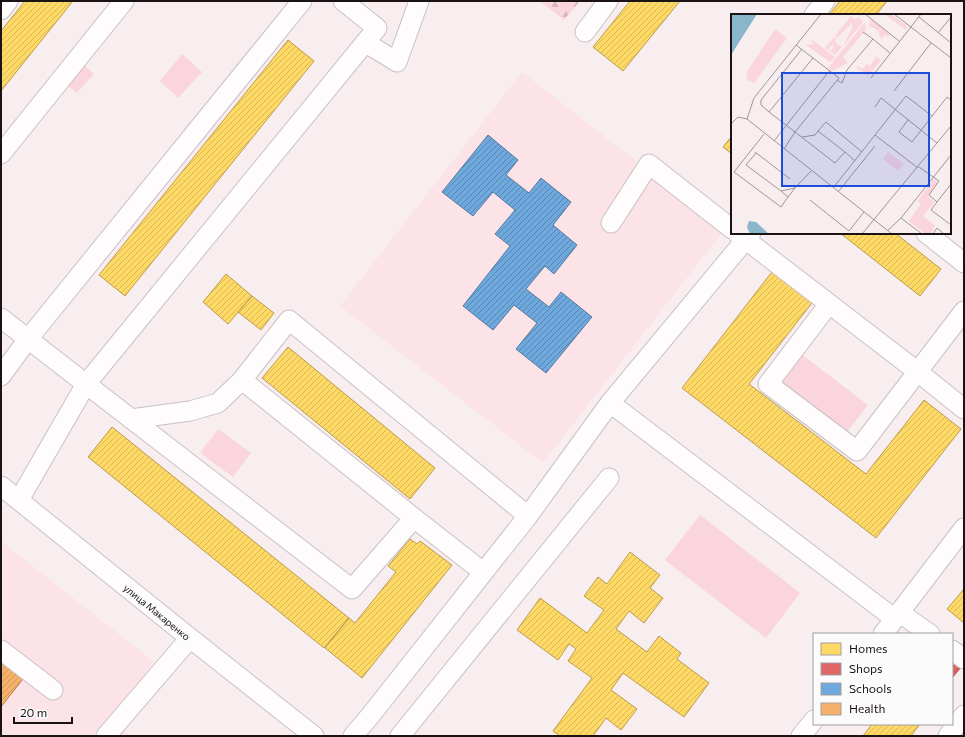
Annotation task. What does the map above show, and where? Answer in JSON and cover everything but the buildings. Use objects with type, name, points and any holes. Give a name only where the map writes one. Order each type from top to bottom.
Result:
[{"type":"street","points":[[1,10],[8,1]]},
{"type":"street","points":[[1,154],[124,1]]},
{"type":"street","points":[[1,376],[28,339],[302,1]]},
{"type":"street","points":[[19,500],[86,384],[377,28],[342,1]]},
{"type":"street","points":[[366,43],[397,62],[419,1]]},
{"type":"street","points":[[585,32],[608,1]]},
{"type":"street","points":[[815,14],[825,1]]},
{"type":"street","points":[[611,223],[649,164],[731,226]]},
{"type":"street","points":[[354,736],[528,516],[610,403],[742,234],[964,409]]},
{"type":"street","points":[[927,234],[964,262]]},
{"type":"street","points":[[829,304],[768,384],[857,451],[964,312]]},
{"type":"street","points":[[1,318],[352,589],[414,518]]},
{"type":"street","points":[[131,419],[190,411],[218,403],[242,380],[289,320],[528,516]]},
{"type":"street","points":[[242,380],[483,572]]},
{"type":"street","points":[[610,403],[897,616],[928,633]]},
{"type":"street","points":[[400,736],[609,478]]},
{"type":"street","name":"улица Макаренко","points":[[1,486],[314,736]]},
{"type":"street","points":[[884,633],[964,528]]},
{"type":"street","points":[[106,736],[190,638]]},
{"type":"street","points":[[1,650],[53,690]]},
{"type":"street","points":[[953,651],[964,659]]},
{"type":"street","points":[[948,736],[964,715]]},
{"type":"street","points":[[801,736],[813,721]]},
{"type":"shaded area","points":[[522,72],[724,230],[543,463],[340,306]]},
{"type":"shaded area","points":[[1,541],[154,662],[111,719],[130,736],[1,736]]},
{"type":"green space","points":[[540,1],[580,1],[564,20]]},
{"type":"green space","points":[[182,54],[202,72],[178,98],[160,81]]},
{"type":"green space","points":[[83,64],[94,74],[77,93],[66,84]]},
{"type":"green space","points":[[800,353],[868,405],[847,432],[780,380]]},
{"type":"green space","points":[[218,429],[251,453],[233,477],[200,453]]},
{"type":"green space","points":[[700,515],[800,593],[766,638],[665,560]]}]
